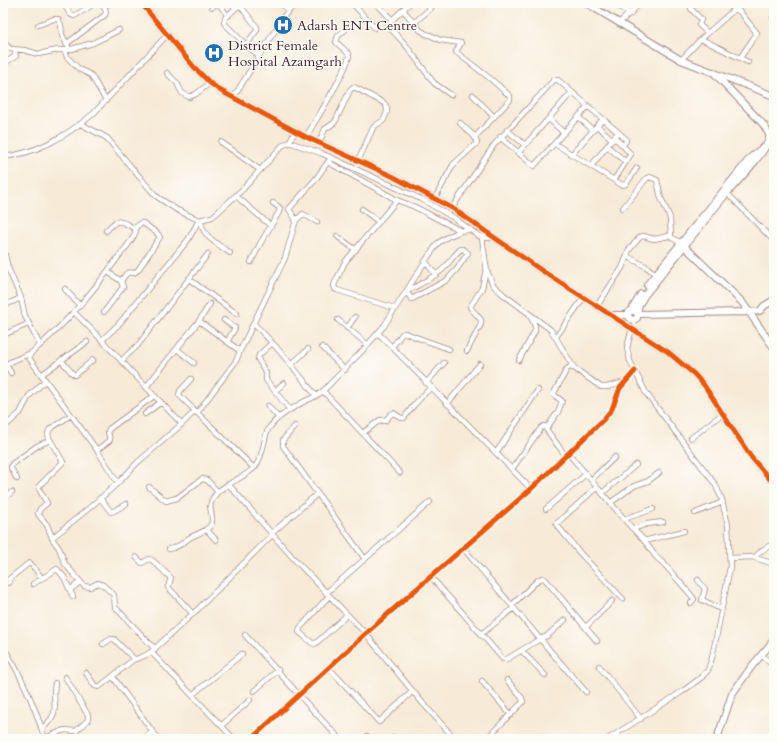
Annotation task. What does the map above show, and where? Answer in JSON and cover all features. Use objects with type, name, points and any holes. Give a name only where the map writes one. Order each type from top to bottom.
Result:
[{"type":"street","points":[[63,3],[70,14],[74,16],[96,3]]},
{"type":"street","points":[[66,44],[104,15],[106,12],[104,7],[99,3]]},
{"type":"street","points":[[104,7],[110,3]]},
{"type":"street","points":[[141,3],[194,67],[210,83],[233,98],[306,137],[452,208],[668,352],[694,374],[704,385],[751,457],[774,484]]},
{"type":"street","points":[[212,7],[217,3],[228,16]]},
{"type":"street","points":[[280,3],[289,10]]},
{"type":"street","points":[[233,98],[284,16],[296,3]]},
{"type":"street","points":[[341,3],[344,5],[350,3],[375,28]]},
{"type":"street","points":[[376,3],[392,20]]},
{"type":"street","points":[[410,3],[392,20],[388,26],[405,44],[434,83],[451,95]]},
{"type":"street","points":[[586,3],[681,60],[774,96]]},
{"type":"street","points":[[613,3],[631,14]]},
{"type":"street","points":[[619,23],[631,14],[641,3]]},
{"type":"street","points":[[688,3],[692,10],[701,19],[699,25],[708,33]]},
{"type":"street","points":[[730,3],[735,10],[740,12],[757,33],[740,58]]},
{"type":"street","points":[[246,45],[257,30],[257,27],[239,4],[224,19],[224,23],[246,45],[259,56]]},
{"type":"street","points":[[414,23],[431,8]]},
{"type":"street","points":[[403,10],[420,30],[426,34],[430,34],[440,40],[461,43],[456,52],[510,96],[510,100],[493,116],[475,137]]},
{"type":"street","points":[[681,60],[708,33],[735,10]]},
{"type":"street","points":[[38,25],[57,19],[60,22],[68,57],[79,69],[91,75],[106,101]]},
{"type":"street","points":[[3,42],[8,47],[35,54],[67,50],[93,43],[119,30]]},
{"type":"street","points":[[306,137],[349,59],[349,54],[336,42],[338,36],[345,30]]},
{"type":"street","points":[[3,157],[13,156],[41,148],[62,137],[81,124],[106,101],[168,34]]},
{"type":"street","points":[[702,39],[748,62]]},
{"type":"street","points":[[3,64],[16,56],[14,49]]},
{"type":"street","points":[[608,739],[683,692],[706,674],[712,658],[730,567],[731,558],[728,525],[723,502],[715,484],[646,393],[630,361],[627,348],[632,328],[630,315],[642,292],[725,192],[756,160],[768,143],[768,132],[763,124],[713,72]]},
{"type":"street","points":[[167,73],[177,82],[182,93],[189,97],[196,94],[210,83]]},
{"type":"street","points":[[452,208],[500,138],[554,80],[558,80],[618,132],[626,140],[623,145]]},
{"type":"street","points":[[319,143],[325,129],[336,120],[350,90],[354,87],[384,103],[387,110],[383,121],[373,128],[358,161]]},
{"type":"street","points":[[518,153],[572,92]]},
{"type":"street","points":[[473,95],[493,116]]},
{"type":"street","points":[[500,138],[534,166],[588,106]]},
{"type":"street","points":[[578,117],[593,130]]},
{"type":"street","points":[[549,119],[564,133]]},
{"type":"street","points":[[572,154],[603,119]]},
{"type":"street","points":[[434,198],[453,165],[477,143],[475,137],[460,123]]},
{"type":"street","points":[[81,124],[108,138],[156,196],[194,219],[200,220],[212,216],[218,212],[236,196],[282,146],[289,143],[295,143],[329,160],[397,200],[415,207],[461,231]]},
{"type":"street","points":[[597,126],[623,145],[631,154],[614,180]]},
{"type":"street","points":[[507,130],[525,145]]},
{"type":"street","points":[[289,143],[295,131]]},
{"type":"street","points":[[591,166],[614,139],[618,132]]},
{"type":"street","points":[[221,142],[260,170]]},
{"type":"street","points":[[555,144],[622,185],[626,184],[637,168]]},
{"type":"street","points":[[607,146],[626,162]]},
{"type":"street","points":[[296,220],[289,211],[290,207],[315,180],[329,160]]},
{"type":"street","points":[[329,160],[423,200],[454,218],[482,238],[496,238]]},
{"type":"street","points":[[623,208],[646,179],[650,177],[657,180],[661,198],[670,218],[671,236]]},
{"type":"street","points":[[725,192],[774,241]]},
{"type":"street","points":[[236,196],[271,226]]},
{"type":"street","points":[[394,308],[335,289],[334,285],[342,267],[397,200]]},
{"type":"street","points":[[251,262],[280,210],[273,203]]},
{"type":"street","points":[[362,209],[379,222]]},
{"type":"street","points":[[52,538],[118,483],[138,462],[196,412],[236,361],[285,258],[296,220],[303,214],[317,222]]},
{"type":"street","points":[[200,220],[202,228],[207,236],[230,253]]},
{"type":"street","points":[[102,340],[118,325],[188,240],[200,220]]},
{"type":"street","points":[[106,231],[119,221],[135,228]]},
{"type":"street","points":[[121,281],[128,272],[136,272],[160,237],[145,224],[141,223],[135,228]]},
{"type":"street","points":[[11,373],[8,363],[30,353],[75,313],[108,272],[136,233],[135,228]]},
{"type":"street","points":[[169,548],[180,546],[192,536],[210,526],[212,521],[210,509],[211,501],[218,492],[254,468],[261,455],[270,427],[290,410],[324,391],[368,345],[385,324],[434,248],[442,240],[461,231],[470,229]]},
{"type":"street","points":[[337,236],[356,250]]},
{"type":"street","points":[[597,306],[622,268],[630,250],[641,237],[652,239],[671,236],[682,244],[738,297],[774,348]]},
{"type":"street","points":[[482,238],[486,268],[493,285],[548,328],[556,337],[574,368],[601,387],[607,387],[625,382]]},
{"type":"street","points":[[612,315],[630,315],[636,319],[639,305],[644,296],[682,244]]},
{"type":"street","points":[[3,247],[10,274],[21,298],[28,324],[40,345]]},
{"type":"street","points":[[461,248],[468,253],[457,269],[444,283],[412,299],[405,293],[436,275],[446,266],[461,248]]},
{"type":"street","points":[[121,361],[138,345],[208,254]]},
{"type":"street","points":[[627,256],[656,274]]},
{"type":"street","points":[[425,260],[436,275]]},
{"type":"street","points":[[467,351],[481,324],[481,320],[470,307],[482,288],[486,268]]},
{"type":"street","points":[[104,312],[122,289],[123,285],[121,281],[108,272]]},
{"type":"street","points":[[189,278],[236,314]]},
{"type":"street","points":[[65,289],[80,306]]},
{"type":"street","points":[[556,337],[584,297]]},
{"type":"street","points":[[3,306],[21,298]]},
{"type":"street","points":[[756,323],[760,311],[764,306],[774,300]]},
{"type":"street","points":[[146,387],[199,321],[210,304]]},
{"type":"street","points":[[630,315],[636,310],[638,313],[760,311]]},
{"type":"street","points":[[75,313],[182,424]]},
{"type":"street","points":[[519,360],[535,331],[535,326],[530,314]]},
{"type":"street","points":[[347,328],[355,317]]},
{"type":"street","points":[[224,320],[235,328],[227,342]]},
{"type":"street","points":[[338,320],[368,345]]},
{"type":"street","points":[[199,321],[240,351]]},
{"type":"street","points":[[253,323],[291,365],[316,396]]},
{"type":"street","points":[[3,335],[28,324]]},
{"type":"street","points":[[378,333],[531,489]]},
{"type":"street","points":[[392,347],[402,334],[405,333],[449,349]]},
{"type":"street","points":[[41,375],[87,342]]},
{"type":"street","points":[[272,343],[259,355],[258,359],[266,373],[266,380],[290,410]]},
{"type":"street","points":[[322,347],[345,370]]},
{"type":"street","points":[[177,349],[194,363]]},
{"type":"street","points":[[291,365],[308,349]]},
{"type":"street","points":[[30,353],[30,360],[97,450],[118,483]]},
{"type":"street","points":[[62,360],[75,375],[93,360]]},
{"type":"street","points":[[426,383],[444,363]]},
{"type":"street","points":[[447,404],[480,364]]},
{"type":"street","points":[[512,469],[541,428],[544,426],[546,427],[558,412],[562,403],[560,399],[554,395],[554,392],[567,369],[570,367],[574,368]]},
{"type":"street","points":[[251,739],[366,634],[531,489],[606,417],[612,409],[620,388],[635,371]]},
{"type":"street","points":[[191,379],[180,391],[179,395],[254,468]]},
{"type":"street","points":[[3,428],[20,413],[29,396],[45,381]]},
{"type":"street","points":[[275,392],[284,383]]},
{"type":"street","points":[[363,433],[380,420],[385,420],[391,414],[394,413],[401,418],[404,418],[431,387]]},
{"type":"street","points":[[496,453],[538,390]]},
{"type":"street","points":[[324,391],[400,473]]},
{"type":"street","points":[[97,450],[110,440],[108,432],[109,429],[154,396]]},
{"type":"street","points":[[145,414],[161,402]]},
{"type":"street","points":[[268,406],[279,418]]},
{"type":"street","points":[[691,438],[722,414]]},
{"type":"street","points":[[71,415],[49,431],[48,434],[63,462],[39,486],[39,489],[47,503],[38,512],[38,515],[47,525],[52,538],[60,548],[67,566],[80,582],[88,588],[96,583],[104,585],[114,596],[115,607],[192,695],[234,739]]},
{"type":"street","points":[[295,426],[283,440],[282,444],[365,559]]},
{"type":"street","points":[[546,427],[546,431],[586,474],[656,557],[692,595],[694,599],[690,603]]},
{"type":"street","points":[[17,479],[12,468],[12,464],[37,446],[50,440]]},
{"type":"street","points":[[591,480],[615,457]]},
{"type":"street","points":[[602,493],[636,466]]},
{"type":"street","points":[[610,503],[634,486],[648,481],[659,473]]},
{"type":"street","points":[[546,510],[586,474]]},
{"type":"street","points":[[149,487],[166,501],[177,498],[202,479],[207,480],[218,492]]},
{"type":"street","points":[[229,485],[328,595],[366,634],[455,739]]},
{"type":"street","points":[[597,487],[557,522],[556,525],[623,599]]},
{"type":"street","points":[[3,499],[12,492]]},
{"type":"street","points":[[86,673],[96,687],[100,687],[134,659],[144,656],[153,650],[193,614],[272,534],[317,494]]},
{"type":"street","points":[[100,498],[111,512],[126,504]]},
{"type":"street","points":[[347,615],[315,644],[299,632],[300,628],[328,595],[365,559],[430,502]]},
{"type":"street","points":[[695,513],[723,502]]},
{"type":"street","points":[[624,519],[653,509]]},
{"type":"street","points":[[632,529],[647,524],[663,522]]},
{"type":"street","points":[[206,529],[216,540]]},
{"type":"street","points":[[644,541],[684,532]]},
{"type":"street","points":[[754,558],[774,544]]},
{"type":"street","points":[[463,548],[586,692]]},
{"type":"street","points":[[731,558],[748,556],[774,564]]},
{"type":"street","points":[[136,557],[142,563],[149,559],[152,560],[171,578],[168,587],[193,614]]},
{"type":"street","points":[[9,584],[10,578],[29,563],[42,578]]},
{"type":"street","points":[[33,584],[56,569],[64,577],[73,597]]},
{"type":"street","points":[[431,577],[480,635],[503,659],[507,659],[549,635],[566,620]]},
{"type":"street","points":[[480,635],[513,606],[538,580],[542,578],[547,580],[597,641]]},
{"type":"street","points":[[698,580],[705,589],[702,600],[721,609]]},
{"type":"street","points":[[70,590],[80,582]]},
{"type":"street","points":[[586,627],[612,602]]},
{"type":"street","points":[[245,636],[278,670],[298,696],[340,739]]},
{"type":"street","points":[[103,644],[111,639],[114,639],[134,659]]},
{"type":"street","points":[[717,739],[732,694],[752,666],[774,640]]},
{"type":"street","points":[[763,653],[774,646]]},
{"type":"street","points":[[3,647],[29,694],[45,739],[64,730],[76,731],[88,720],[88,715],[64,677]]},
{"type":"street","points":[[522,651],[546,675]]},
{"type":"street","points":[[763,653],[774,666]]},
{"type":"street","points":[[192,695],[242,654]]},
{"type":"street","points":[[599,666],[641,719]]},
{"type":"street","points":[[329,668],[379,722],[413,691]]},
{"type":"street","points":[[254,692],[278,670]]},
{"type":"street","points":[[113,677],[158,739]]},
{"type":"street","points":[[486,739],[522,704],[523,700],[507,680]]},
{"type":"street","points":[[482,681],[511,714]]},
{"type":"street","points":[[42,729],[54,716],[56,706],[53,696],[56,683]]},
{"type":"street","points":[[222,725],[250,700]]},
{"type":"street","points":[[143,739],[152,732]]},
{"type":"cycle path","points":[[141,3],[194,67],[210,83],[221,91],[306,137],[392,176],[452,208],[541,270],[668,352],[694,374],[704,385],[751,457],[774,484]]},
{"type":"cycle path","points":[[251,739],[373,627],[531,489],[603,420],[612,409],[620,388],[635,371]]},
{"type":"place","name":"Adarsh ENT Centre","points":[[283,25]]},
{"type":"place","name":"District Female Hospital Azamgarh","points":[[214,53]]}]
